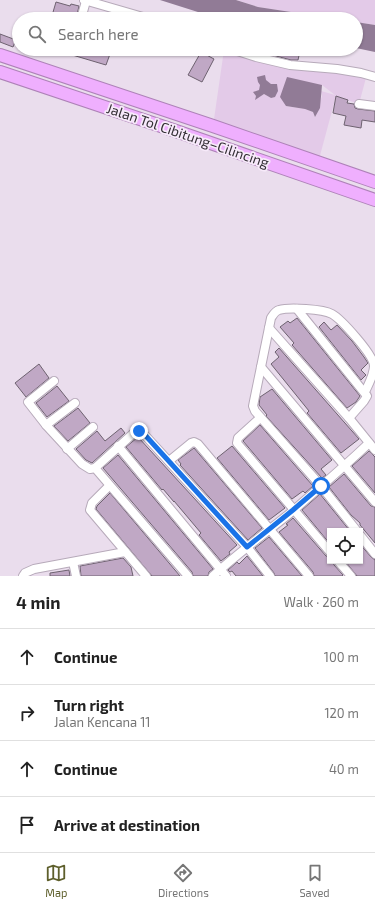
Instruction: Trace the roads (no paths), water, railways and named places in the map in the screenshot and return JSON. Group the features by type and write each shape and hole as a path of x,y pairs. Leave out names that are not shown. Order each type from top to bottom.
{"highway":[{"name":"Jalan Tol Cibitung–Cilincing","path":"4,56 375,182"},
{"name":"Jalan Tol Cibitung–Cilincing","path":"2,72 166,127 375,200"}],"street":[{"path":"82,12 85,0 126,12"},
{"path":"253,56 290,64 337,69 375,77"},
{"path":"359,104 375,106"},
{"path":"297,309 367,396 367,398 349,418"},
{"path":"355,528 321,486 255,412 253,406 271,318 276,312 280,310 312,309 331,313 343,324 371,357 374,371 365,392"},
{"path":"270,328 375,450"},
{"path":"261,367 375,502"},
{"path":"54,381 28,402 46,425 84,466 90,469 95,468 118,446 136,431 139,431 145,435 247,547 270,576"},
{"path":"46,425 75,403"},
{"path":"260,418 238,438 237,442 327,549"},
{"path":"67,448 93,426"},
{"path":"169,461 191,443 194,442 198,444 309,576"},
{"path":"213,576 345,467 369,443"},
{"path":"118,446 226,576"},
{"path":"95,468 188,576"},
{"path":"109,486 92,504 90,510 146,576"},
{"path":"363,539 375,554"},
{"path":"23,576 34,570 125,552"},
{"path":"73,562 76,576"},
{"path":"341,564 351,576"}]}
